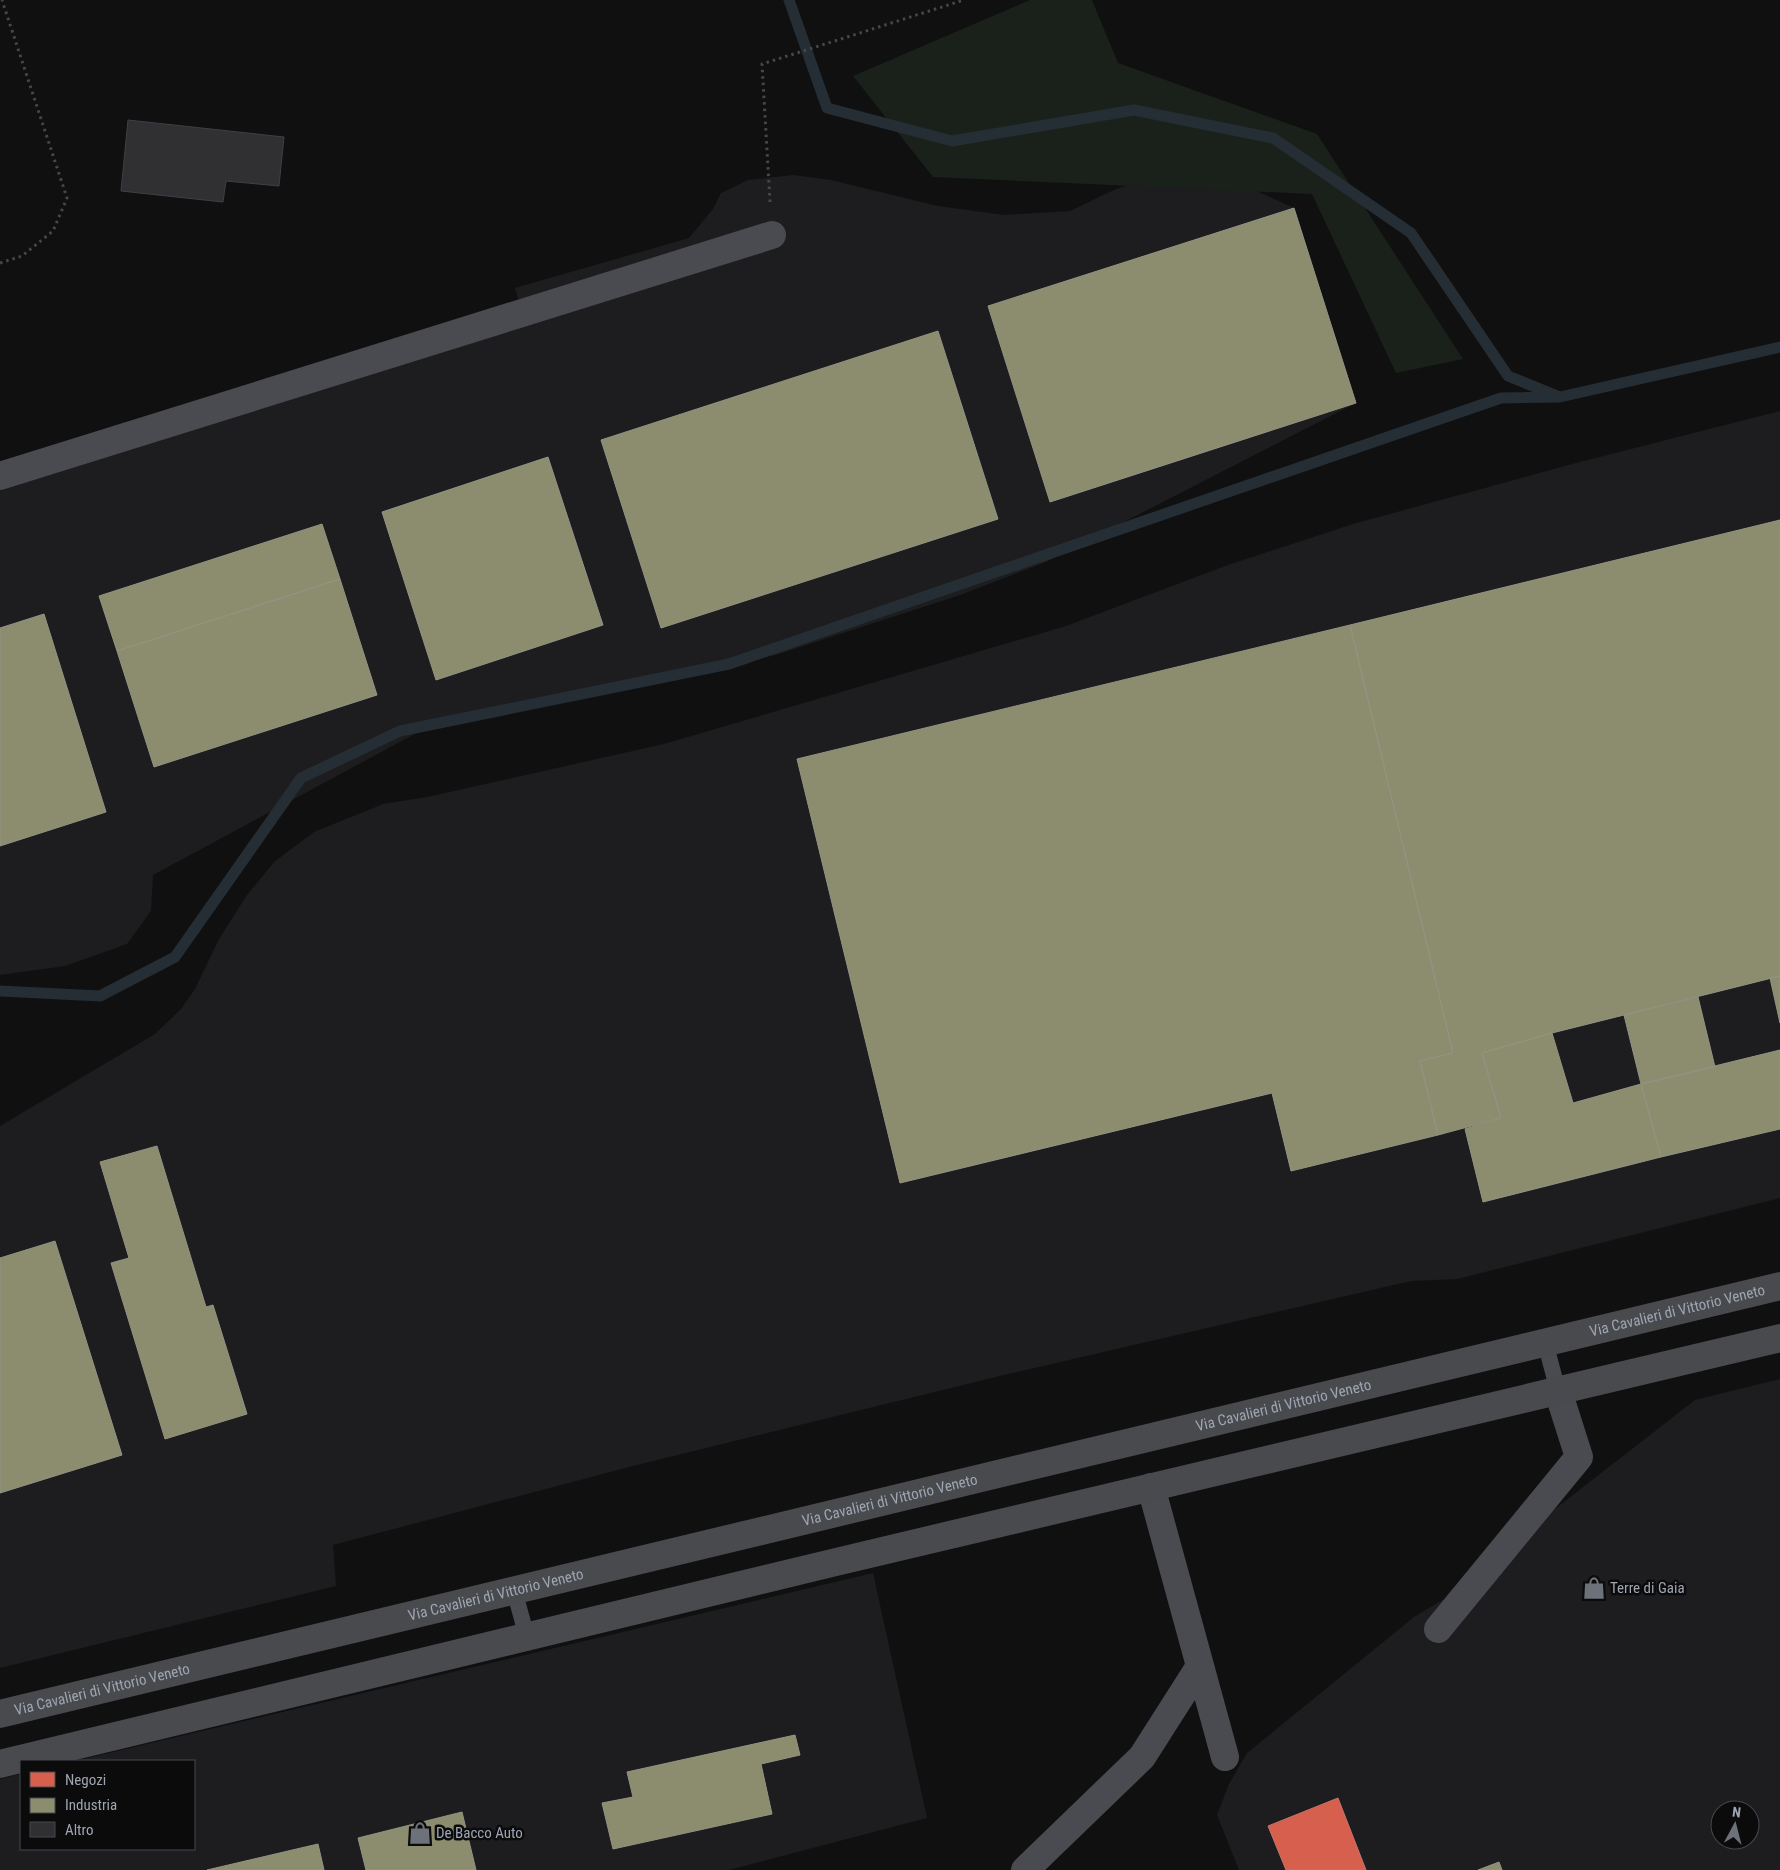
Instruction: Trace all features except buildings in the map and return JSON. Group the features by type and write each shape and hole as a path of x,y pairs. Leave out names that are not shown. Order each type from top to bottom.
{"street":[{"path":"0,476 772,235"},
{"name":"Via Cavalieri di Vittorio Veneto","path":"0,1714 1780,1286"},
{"path":"0,1764 1780,1338"},
{"path":"1438,1629 1579,1457 1558,1391"},
{"path":"1151,1487 1225,1757"},
{"path":"1025,1870 1142,1757 1200,1666"}],"lane":[{"path":"1545,1342 1558,1391"},
{"path":"514,1590 526,1637"}],"path":[{"path":"0,263 22,256 53,231 67,198 2,0"},
{"path":"772,235 762,64 813,50 964,0"}],"shaded area":[{"path":"1030,0 1092,0 1118,63 1317,134 1463,359 1396,373 1312,194 933,177 853,76"},
{"path":"1166,174 1237,182 1294,208 1356,403 1046,562 960,595 779,654 651,685 424,729 153,875 151,911 127,944 65,966 0,975 0,481 524,317 515,288 689,238 713,209 721,193 748,180 793,175 831,180 938,206 1004,215 1070,211 1116,189"},
{"path":"1780,411 1780,1198 1457,1279 1411,1281 1008,1374 629,1467 333,1545 336,1586 0,1668 0,1126 155,1034 181,1009 195,989 219,939 247,895 274,862 314,832 383,804 427,797 664,744 1066,626 1228,565 1353,524 1576,463"},
{"path":"1780,1379 1780,1870 1239,1870 1217,1815 1229,1784 1247,1753 1414,1617 1444,1599 1452,1589 1695,1400"},
{"path":"873,1573 927,1818 729,1870 0,1870 0,1779 20,1774 20,1850 195,1850 195,1760 79,1760"}],"waterway":[{"path":"789,0 827,108 952,141 1134,110 1273,138 1411,233 1508,376 1560,397 1780,347"},
{"path":"0,991 100,996 175,957 301,778 400,731 729,664 1501,398 1560,397"}],"place":[{"name":"Terre di Gaia","path":"1594,1588"},
{"name":"De Bacco Auto","path":"420,1833"}]}
